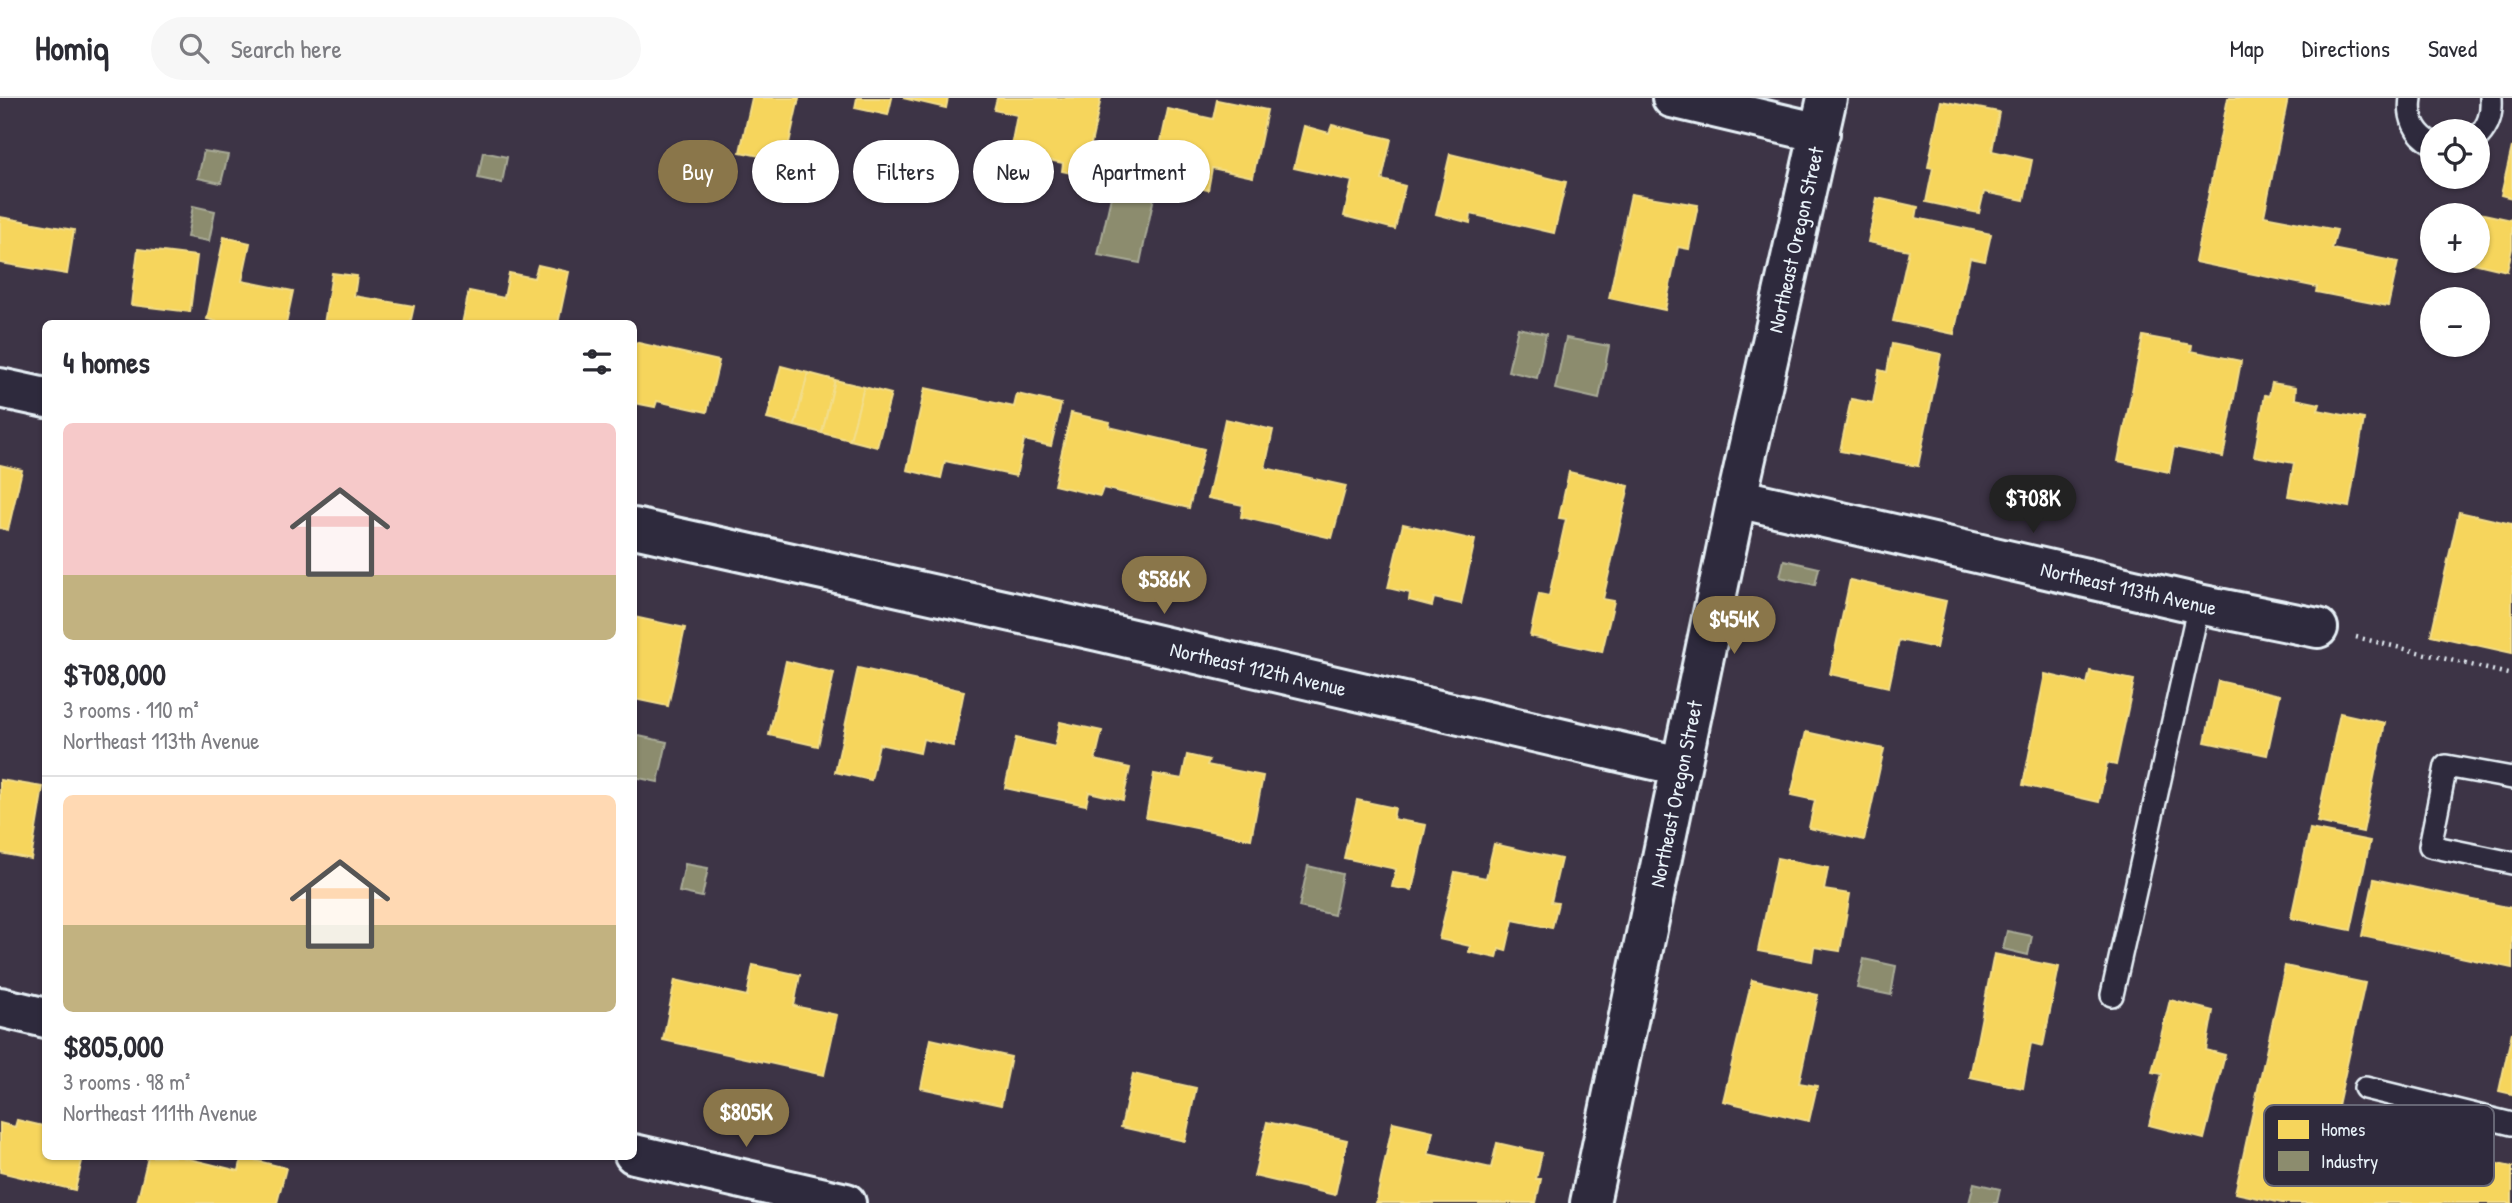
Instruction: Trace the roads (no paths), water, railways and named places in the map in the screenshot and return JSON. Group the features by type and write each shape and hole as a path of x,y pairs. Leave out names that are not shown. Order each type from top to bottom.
{"street":[{"path":"1672,98 1823,115"},
{"name":"Northeast Oregon Street","path":"1590,1203 1737,498 1823,115"},
{"path":"0,388 42,397"},
{"name":"Northeast 113th Avenue","path":"1737,498 2199,604 2318,628"},
{"name":"Northeast 112th Avenue","path":"637,529 1680,765"},
{"path":"0,1007 42,1017"},
{"path":"637,1155 846,1203"}],"lane":[{"path":"2411,98 2410,116 2420,133"},
{"path":"2489,119 2491,98"},
{"path":"2112,995 2199,604"},
{"path":"2512,778 2446,766 2430,846 2512,863"},
{"path":"2365,1088 2434,1105"},
{"path":"2494,1120 2512,1124"}]}
